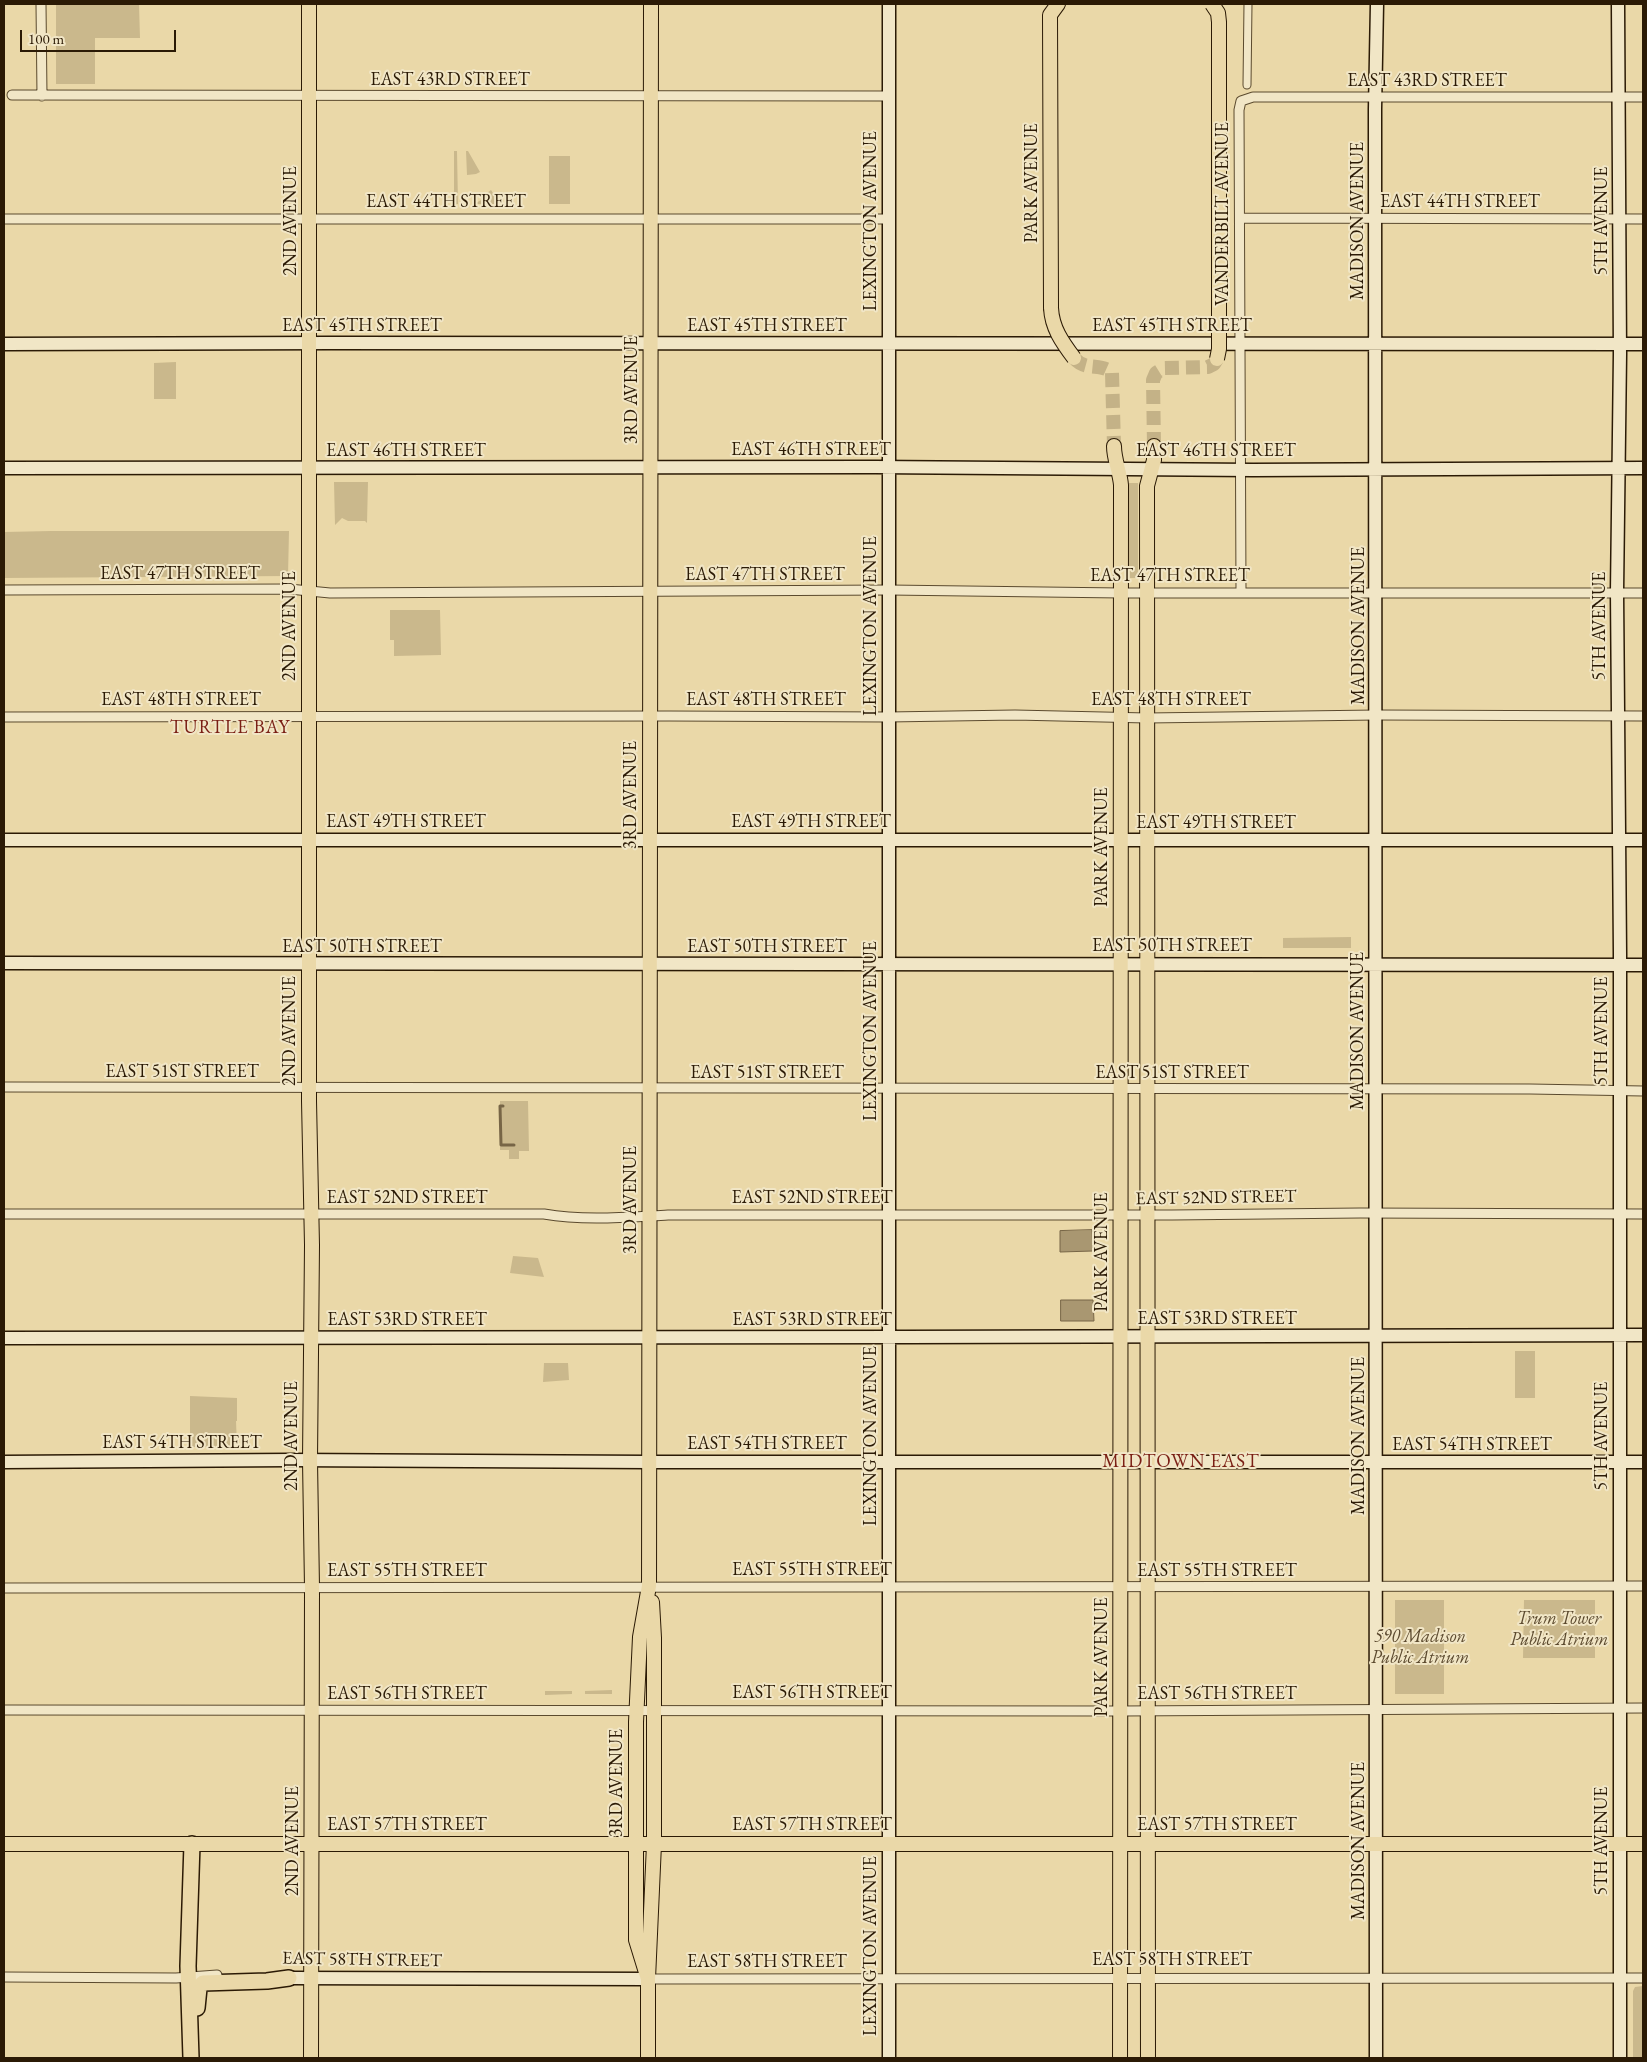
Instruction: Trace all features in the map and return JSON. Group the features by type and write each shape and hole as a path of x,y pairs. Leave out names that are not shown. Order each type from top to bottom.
{"highway":[{"path":"191,2053 188,1976 192,1844"},
{"path":"191,2053 198,2007 198,1991 201,1984 208,1982 267,1981 289,1978"}],"main road":[{"name":"2ND AVENUE","path":"309,4 309,1088 312,1214 310,1460 312,1588 311,2058"},
{"name":"3RD AVENUE","path":"648,2058 648,1979 654,1875 654,1638 649,1586 651,4"},
{"name":"LEXINGTON AVENUE","path":"889,4 889,2058"},
{"name":"PARK AVENUE","path":"1058,4 1050,15 1052,316 1058,334 1074,358"},
{"path":"1212,4 1218,13 1219,22 1219,349 1217,359"},
{"name":"MADISON AVENUE","path":"1376,2058 1377,4"},
{"name":"5TH AVENUE","path":"1618,4 1620,344 1617,592 1620,965 1620,2058"},
{"name":"EAST 45TH STREET","path":"4,344 1643,344"},
{"name":"PARK AVENUE","path":"1114,446 1121,485 1120,2058"},
{"path":"1148,2058 1147,592 1148,486 1154,446"},
{"name":"EAST 46TH STREET","path":"4,468 889,467 1241,470 1643,468"},
{"name":"EAST 49TH STREET","path":"4,840 1643,840"},
{"name":"EAST 50TH STREET","path":"4,963 650,965 1376,964 1643,966"},
{"name":"EAST 53RD STREET","path":"4,1338 1147,1337 1643,1334"},
{"name":"EAST 54TH STREET","path":"4,1462 310,1460 1643,1462"},
{"name":"3RD AVENUE","path":"648,1979 636,1940 636,1844 637,1710 640,1637 649,1586"},
{"name":"EAST 57TH STREET","path":"4,1844 1643,1844"},
{"path":"636,1907 654,1875"},
{"name":"EAST 58TH STREET","path":"289,1978 648,1979"}],"street":[{"path":"41,4 42,96"},
{"path":"1248,4 1248,85"},
{"name":"EAST 43RD STREET","path":"12,95 889,96"},
{"name":"EAST 43RD STREET","path":"1239,106 1241,101 1250,98 1643,97"},
{"name":"VANDERBILT AVENUE","path":"1239,106 1241,591"},
{"name":"EAST 44TH STREET","path":"1240,218 1643,219"},
{"name":"EAST 44TH STREET","path":"4,219 889,219"},
{"name":"EAST 47TH STREET","path":"4,590 289,589 330,593 888,590 1121,593 1241,591 1643,593"},
{"name":"EAST 48TH STREET","path":"4,717 1015,716 1148,718 1377,715 1643,716"},
{"name":"EAST 51ST STREET","path":"4,1087 1643,1091"},
{"name":"EAST 52ND STREET","path":"4,1214 650,1216 1376,1213 1643,1214"},
{"name":"EAST 55TH STREET","path":"4,1588 1643,1586"},
{"name":"EAST 56TH STREET","path":"4,1710 889,1709 1147,1711 1643,1708"},
{"name":"EAST 58TH STREET","path":"4,1978 188,1976 266,1976 289,1978"},
{"name":"EAST 58TH STREET","path":"648,1979 1643,1978"}],"green space":[{"path":"56,4 139,4 140,38 95,38 95,84 56,84"},
{"path":"454,151 457,151 458,204 454,204"},
{"path":"466,151 468,151 480,172 467,175"},
{"path":"549,156 570,156 570,204 549,204"},
{"path":"491,190 500,204 474,204 483,199"},
{"path":"176,362 176,399 154,399 154,363"},
{"path":"334,482 368,482 367,523 365,521 348,521 342,518 335,525"},
{"path":"1129,483 1138,483 1138,578 1129,578"},
{"path":"289,531 288,576 4,578 4,532"},
{"path":"390,610 440,610 441,655 394,656 394,640 390,640"},
{"path":"1351,937 1351,948 1283,948 1283,938"},
{"path":"500,1101 528,1101 529,1151 519,1151 519,1159 509,1159 509,1150 500,1150"},
{"path":"513,1256 538,1258 544,1277 510,1273"},
{"path":"1515,1351 1535,1351 1535,1398 1515,1398"},
{"path":"544,1363 568,1363 569,1380 543,1382"},
{"path":"190,1396 237,1398 237,1447 190,1447"},
{"name":"590 Madison Public Atrium","path":"1395,1600 1444,1600 1444,1694 1395,1694"},
{"name":"Trum Tower Public Atrium","path":"1524,1600 1595,1600 1595,1658 1523,1658"},
{"path":"612,1690 612,1694 585,1694 585,1691"},
{"path":"545,1691 572,1691 572,1694 545,1695"},
{"path":"1643,1986 1643,2058 1633,2058 1633,1991 1635,1987"}],"shaded area":[{"path":"1092,1230 1093,1251 1060,1252 1060,1231"},
{"path":"1061,1300 1093,1300 1094,1321 1061,1321"}],"waterway":[{"path":"503,1106 500,1106 501,1145 514,1145"}],"tunnel":[{"path":"1074,358 1083,365 1103,368 1112,373 1114,446"},
{"path":"1154,446 1153,380 1156,373 1164,368 1208,367 1214,364 1217,359"}],"district":[{"name":"TURTLE BAY","path":"230,728"},
{"name":"MIDTOWN EAST","path":"1181,1462"}]}
